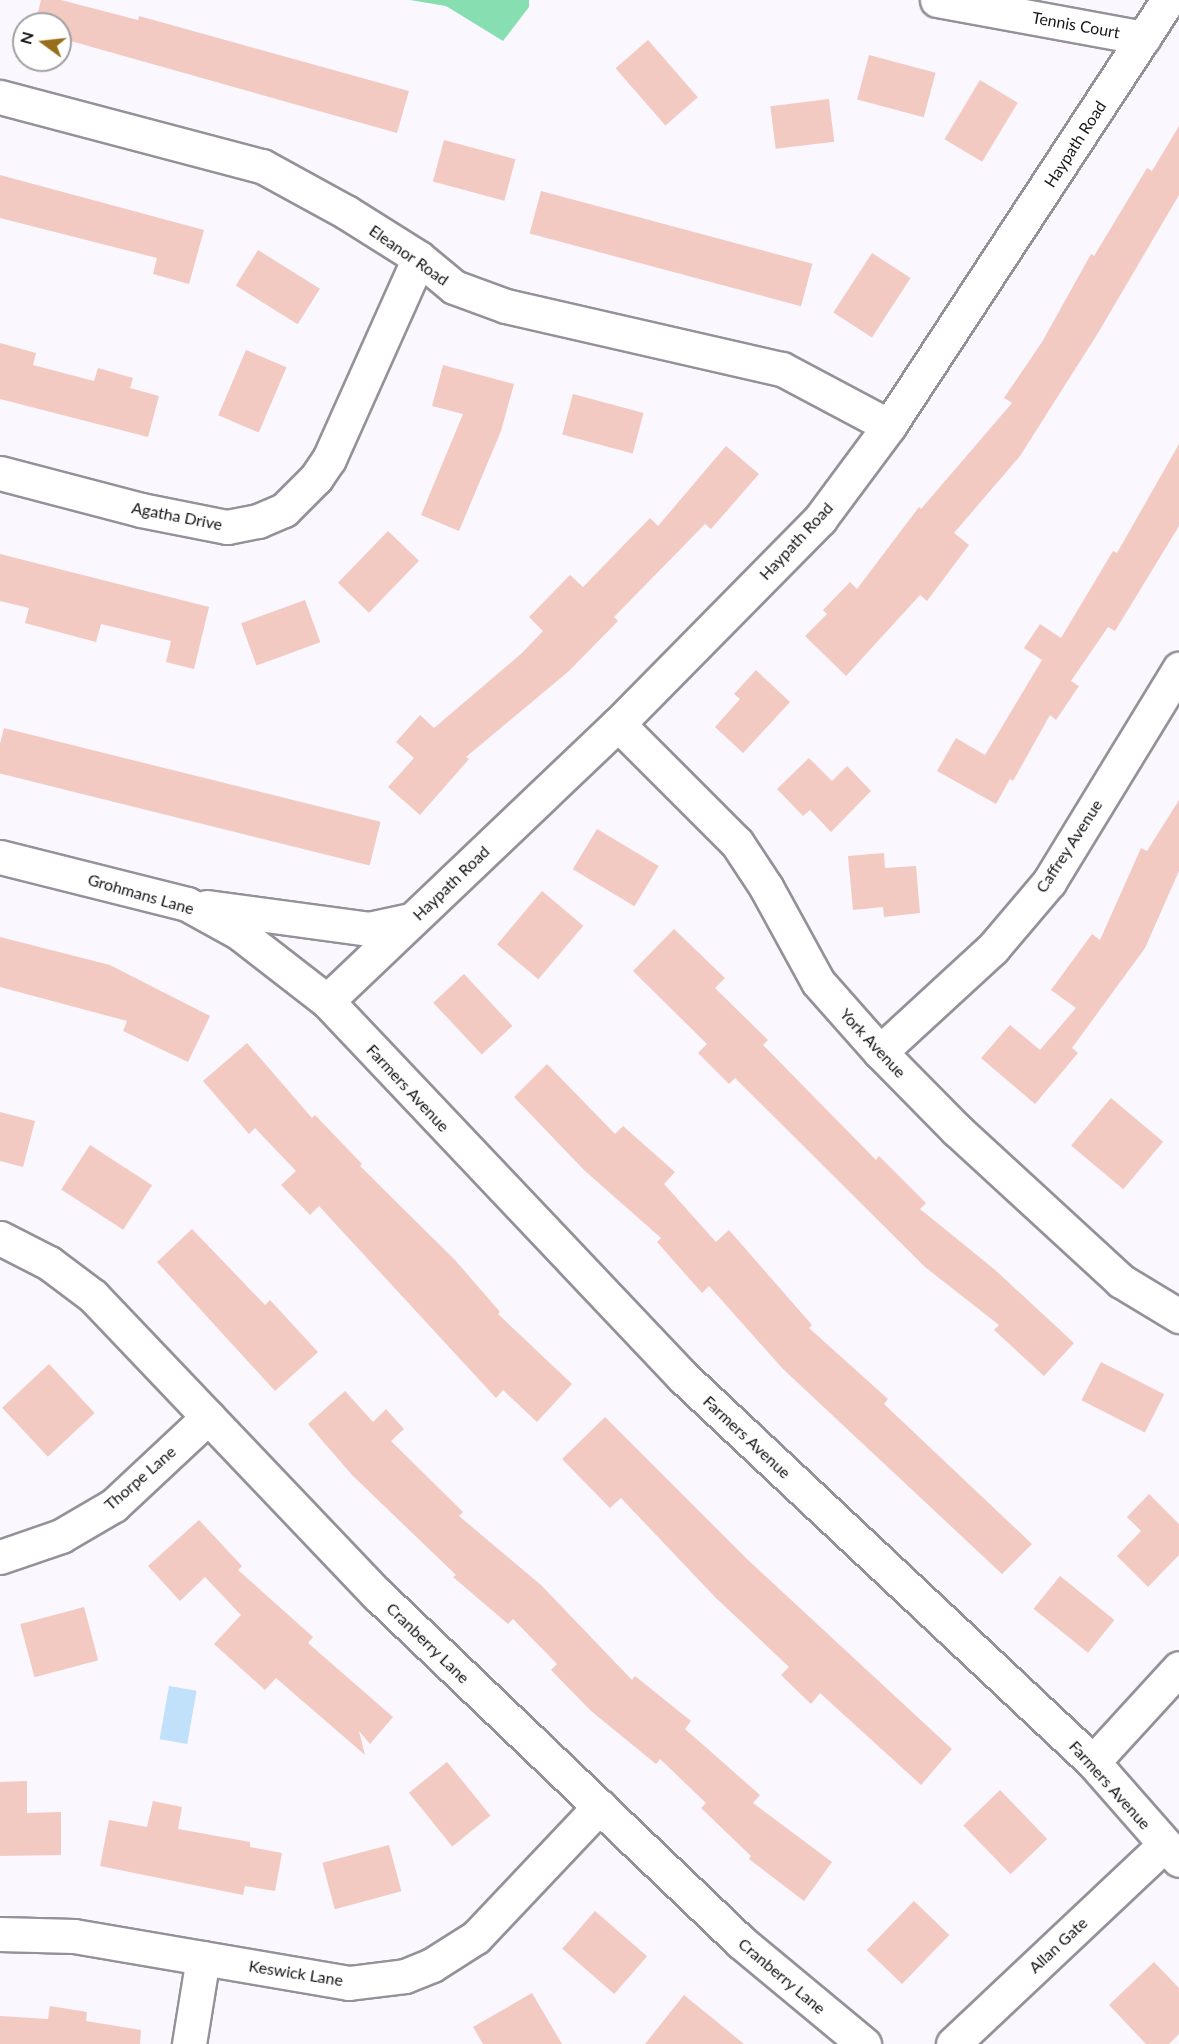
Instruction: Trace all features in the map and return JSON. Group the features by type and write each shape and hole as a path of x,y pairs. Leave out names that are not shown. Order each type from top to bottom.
{"street":[{"name":"Tennis Court","path":"937,0 1144,38"},
{"name":"Haypath Road","path":"327,1001 618,723 820,519 889,426 1168,0"},
{"name":"Eleanor Road","path":"0,98 262,166 419,258 454,287 506,306 782,369 889,426"},
{"name":"Agatha Drive","path":"0,473 141,510 227,527 258,521 284,510 316,478 329,459 419,258"},
{"name":"Caffrey Avenue","path":"880,1052 993,948 1049,882 1179,669"},
{"name":"York Avenue","path":"618,723 737,843 766,887 818,982 880,1052 957,1130 1121,1281 1179,1316"},
{"name":"Grohmans Lane","path":"0,857 187,904 238,932 327,1001"},
{"path":"187,904 369,929 413,920"},
{"name":"Farmers Avenue","path":"327,1001 683,1377 1093,1762 1171,1852"},
{"name":"Cranberry Lane","path":"0,1238 49,1263 93,1296 378,1595 741,1942 864,2044"},
{"name":"Thorpe Lane","path":"0,1557 27,1551 60,1536 114,1504 208,1417"},
{"path":"1093,1762 1179,1668"},
{"name":"Keswick Lane","path":"0,1934 74,1936 349,1983 405,1976 432,1965 476,1937 600,1806"},
{"name":"Allan Gate","path":"953,2044 1171,1852"},
{"path":"189,2044 203,1958"}],"green space":[{"path":"410,0 529,0 529,7 503,41 446,6"}],"water":[{"path":"169,1686 197,1691 187,1744 160,1739"}],"building":[{"path":"41,0 61,0 138,20 139,16 409,91 397,133 72,41 72,12 38,12"},
{"path":"648,40 698,97 665,126 616,68"},
{"path":"869,55 936,73 924,117 857,99"},
{"path":"980,80 1018,103 982,162 944,139"},
{"path":"829,99 834,142 776,149 770,106"},
{"path":"1179,126 1179,195 1098,333 1020,456 954,533 969,545 927,601 920,595 846,676 805,636 827,614 823,610 850,582 857,589 919,507 921,509 1012,403 1004,398 1042,342 1091,254 1094,256 1147,168 1152,171"},
{"path":"444,140 515,159 504,201 433,182"},
{"path":"0,175 204,230 189,284 153,274 157,258 0,218"},
{"path":"541,191 812,264 801,306 530,234"},
{"path":"258,250 320,289 298,324 236,286"},
{"path":"872,253 911,278 872,338 833,313"},
{"path":"0,343 36,353 33,365 94,381 98,368 133,378 130,388 159,396 148,437 0,399"},
{"path":"246,350 287,367 259,433 218,415"},
{"path":"443,365 514,384 501,431 459,531 421,515 463,414 432,406"},
{"path":"573,394 644,413 633,453 562,435"},
{"path":"1179,444 1179,526 1115,631 1108,627 1071,681 1079,686 1056,720 1050,715 1013,781 1010,779 996,804 937,771 956,738 985,755 1042,660 1024,648 1040,624 1061,638 1113,551 1117,553"},
{"path":"726,446 759,474 711,529 705,524 614,617 618,621 569,671 466,757 469,759 420,815 388,787 414,758 396,742 420,715 434,728 522,653 543,631 529,617 570,575 583,587 650,518 658,526"},
{"path":"388,531 419,561 369,613 338,583"},
{"path":"0,554 209,607 194,669 166,662 171,641 101,624 96,642 25,623 29,608 0,601"},
{"path":"305,600 320,642 256,666 241,623"},
{"path":"756,670 790,702 743,753 715,727 740,699 734,694"},
{"path":"4,728 380,822 370,866 0,773 0,744"},
{"path":"809,758 832,781 847,766 871,791 831,832 810,810 803,816 777,789"},
{"path":"1179,800 1179,871 1145,948 1072,1048 1078,1053 1035,1104 981,1058 1010,1025 1040,1050 1076,1008 1051,990 1092,934 1100,940 1141,848 1147,851"},
{"path":"597,829 659,866 635,906 573,869"},
{"path":"884,853 885,868 916,866 920,913 884,917 883,907 853,910 848,856"},
{"path":"542,891 583,926 538,979 497,945"},
{"path":"674,929 725,978 715,988 768,1040 763,1045 876,1160 879,1156 926,1203 920,1209 994,1269 1074,1343 1044,1376 994,1330 999,1325 925,1267 735,1078 729,1084 698,1053 707,1044 633,971"},
{"path":"0,937 110,965 210,1016 188,1062 123,1031 127,1021 0,987"},
{"path":"464,974 512,1026 482,1055 433,1003"},
{"path":"247,1043 312,1118 315,1115 362,1164 360,1166 455,1260 500,1312 498,1314 572,1384 537,1422 503,1390 496,1398 319,1206 310,1215 281,1185 296,1171 255,1128 249,1134 203,1081"},
{"path":"547,1064 615,1134 623,1126 675,1172 664,1184 716,1242 729,1230 812,1325 809,1328 888,1399 884,1404 1032,1544 1002,1574 783,1369 709,1286 702,1293 657,1242 661,1238 584,1170 514,1097"},
{"path":"1111,1098 1163,1142 1123,1189 1071,1145"},
{"path":"0,1112 35,1121 23,1167 0,1161"},
{"path":"90,1145 152,1185 123,1230 61,1189"},
{"path":"192,1229 265,1305 270,1300 318,1352 275,1391 157,1262"},
{"path":"1101,1362 1164,1394 1145,1433 1081,1400"},
{"path":"49,1364 95,1413 48,1457 2,1408"},
{"path":"345,1391 373,1422 386,1409 404,1429 391,1441 463,1512 459,1516 541,1585 632,1680 635,1676 691,1721 685,1729 760,1795 753,1803 832,1862 804,1901 749,1859 751,1856 701,1808 706,1803 660,1759 656,1764 591,1711 551,1670 557,1664 513,1619 508,1624 453,1577 456,1575 352,1475 308,1424"},
{"path":"605,1417 748,1560 952,1749 921,1785 820,1693 811,1704 781,1675 789,1667 715,1597 621,1498 610,1508 562,1459"},
{"path":"1149,1494 1179,1524 1179,1555 1148,1587 1117,1556 1141,1531 1127,1517"},
{"path":"199,1520 242,1566 238,1570 313,1637 308,1643 393,1717 370,1744 359,1731 365,1755 276,1678 265,1690 214,1644 241,1615 205,1577 180,1601 148,1566"},
{"path":"1060,1576 1114,1620 1088,1653 1034,1609"},
{"path":"84,1607 98,1660 34,1677 20,1624"},
{"path":"447,1762 490,1816 452,1846 409,1793"},
{"path":"27,1781 27,1813 61,1812 61,1855 0,1856 0,1782"},
{"path":"1000,1790 1047,1839 1011,1874 963,1825"},
{"path":"153,1801 182,1807 178,1829 250,1842 250,1847 282,1853 275,1891 245,1886 243,1895 100,1866 109,1820 147,1827"},
{"path":"389,1845 401,1891 335,1909 322,1863"},
{"path":"914,1901 949,1935 902,1984 867,1950"},
{"path":"595,1911 647,1956 614,1994 562,1949"},
{"path":"1154,1962 1179,1988 1179,2034 1169,2044 1146,2044 1109,2005"},
{"path":"532,1993 562,2044 483,2044 473,2027"},
{"path":"684,1995 744,2044 645,2044"},
{"path":"50,2006 87,2012 86,2021 141,2030 140,2044 0,2044 0,2016 48,2019"}]}
